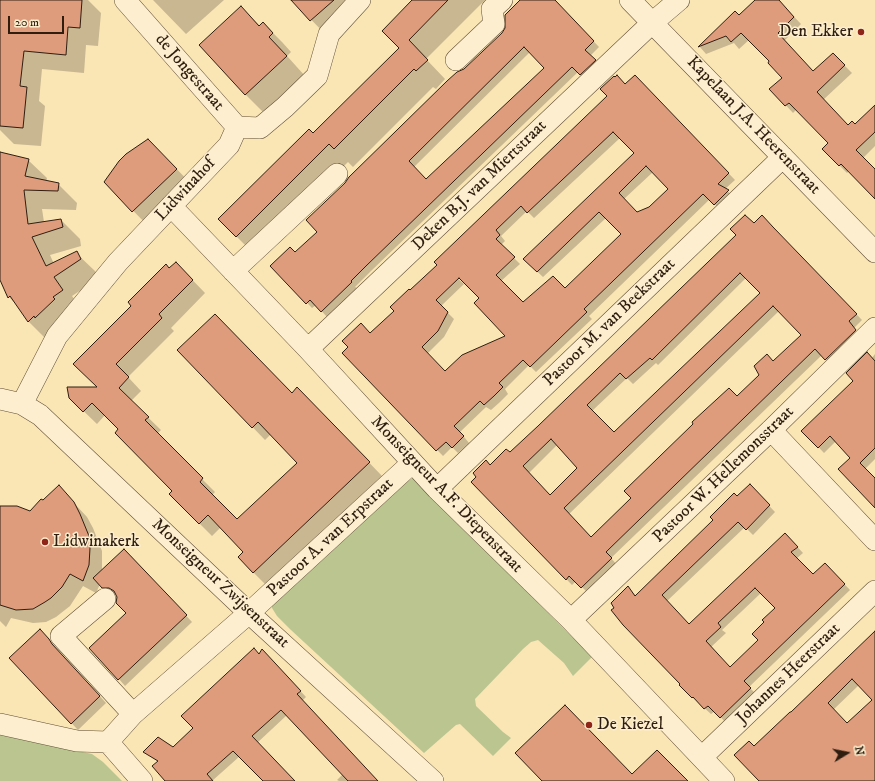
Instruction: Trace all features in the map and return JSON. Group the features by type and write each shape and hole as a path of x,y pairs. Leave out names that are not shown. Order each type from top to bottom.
{"street":[{"name":"de Jongestraat","path":"125,0 237,127"},
{"path":"237,127 260,128 285,107 317,76 329,34 360,0"},
{"path":"456,60 494,24 492,9 502,0"},
{"name":"Kapelaan J.A. Heerenstraat","path":"630,0 875,252"},
{"path":"652,23 679,0"},
{"name":"Deken B.J. van Miertstraat","path":"308,349 652,23"},
{"name":"Lidwinahof","path":"22,404 57,336 118,262 229,144 237,127"},
{"name":"Pastoor M. van Beekstraat","path":"437,489 783,157"},
{"path":"233,271 337,174"},
{"name":"Monseigneur A.F. Diepenstraat","path":"171,206 308,349 437,489 571,620 724,781"},
{"name":"Pastoor W. Hellemonsstraat","path":"571,620 772,430 875,328"},
{"name":"Monseigneur Zwijsenstraat","path":"0,399 22,404 40,415 249,612 433,781"},
{"path":"772,430 875,540"},
{"name":"Pastoor A. van Erpstraat","path":"108,742 133,714 249,612 412,462"},
{"name":"Johannes Heerstraat","path":"702,758 875,591"},
{"path":"105,599 62,636 133,714"},
{"path":"0,724 77,741 108,742 142,781"}],"green space":[{"path":"413,478 592,657 573,676 564,663 538,640 531,642 523,649 475,699 476,706 511,738 493,756 460,724 456,725 424,753 291,630 277,616 272,608 272,605 399,487"},
{"path":"0,734 92,754 103,762 122,781 0,781"}],"building":[{"path":"0,0 82,0 80,28 68,27 66,55 24,51 20,86 27,87 23,128 0,126"},
{"path":"291,0 334,0 310,21"},
{"path":"412,0 448,0 409,40 428,60 416,71 414,69 334,149 329,144 236,237 218,219 309,129 313,133 399,48 382,31"},
{"path":"520,0 555,0 594,41 585,50 596,60 580,75 572,67 366,266 321,312 310,300 306,304 270,266 290,247 295,252 317,232 306,220 447,81 457,72 464,69 502,33 505,28 505,15","holes":["524,47 544,68 426,179 409,161"]},
{"path":"755,0 779,0 794,17 778,33 813,71 833,53 845,65 817,92 848,125 852,121 855,124 875,105 875,132 856,150 875,169 875,199 841,164 839,166 822,149 828,143 789,103 785,106 769,89 782,78 768,63 769,61 741,33 731,42 726,36 698,47 735,11 739,15"},
{"path":"241,6 259,26 263,22 273,33 269,37 287,56 245,95 199,45"},
{"path":"617,75 625,84 635,75 729,173 718,184 729,190 714,205 703,194 584,309 587,312 530,367 523,360 499,383 503,387 494,396 484,405 480,401 454,426 464,436 452,448 446,442 436,451 342,353 348,347 342,341 361,323 370,333 394,311 390,307 437,265 434,262 607,96 600,89 614,76 615,77","holes":["613,132 634,153 523,259 537,272 599,212 621,234 565,288 553,276 523,302 496,275 515,257 496,239 500,235 496,230 521,206 527,213","646,166 668,189 649,207 637,212 619,193","459,278 479,298 474,303 505,336 462,355 445,371 422,347 438,331 448,312 436,300"]},
{"path":"148,139 177,169 132,212 104,182 126,154"},
{"path":"0,152 29,159 25,176 59,183 58,191 24,190 28,224 61,219 63,227 32,237 46,266 77,251 81,259 54,277 63,290 53,297 55,299 35,318 34,316 28,322 10,296 8,298 0,280"},
{"path":"745,215 754,223 762,215 857,314 849,321 856,330 825,360 815,349 606,552 612,558 581,588 569,576 566,580 471,482 476,477 473,473 486,460 490,465 506,449 510,452 538,426 736,235 730,229","holes":["740,273 760,293 614,432 587,405 620,373 626,379 650,358 652,360","773,306 801,335 773,361 767,354 754,366 759,375 737,396 729,388 692,422 693,424 624,491 631,498 591,537 564,508","551,439 577,468 550,495 523,466"]},
{"path":"176,262 193,280 159,314 162,318 116,364 129,377 119,388 149,417 145,420 203,478 200,482 237,519 297,463 258,422 252,428 177,350 215,314 292,393 297,387 370,462 253,573 238,557 243,552 208,515 199,524 169,494 172,491 115,433 118,429 92,403 83,412 69,398 67,387 97,387 73,364 131,306 128,302 166,264 169,268"},
{"path":"867,352 875,361 875,448 860,463 875,478 875,508 838,469 850,458 830,436 818,448 801,431 853,381 846,373"},
{"path":"750,484 770,505 746,530 738,522 662,595 689,624 785,533 798,547 791,552 813,574 825,563 845,584 744,681 751,688 720,718 708,706 704,709 679,685 680,684 623,625 611,610 614,608 611,603 628,586 635,596 713,520 710,517 734,493 737,496","holes":["755,588 775,608 762,620 764,622 752,634 758,640 730,667 706,641 721,627 718,623"]},
{"name":"Lidwinakerk","path":"59,485 74,502 89,536 89,565 83,581 70,574 62,587 51,598 33,609 16,610 0,605 0,506 17,506 30,511 41,499 43,500"},
{"path":"124,549 187,615 118,680 89,648 126,613 116,603 117,597 114,591 109,588 102,588 93,578"},
{"path":"40,629 100,696 71,724 9,658"},
{"path":"875,631 875,781 759,781 734,755 749,741 754,746","holes":["852,679 872,700 847,723 828,703"]},
{"path":"254,648 259,654 262,649 301,691 297,694 378,781 348,781 281,710 252,736 295,781 263,781 233,751 207,774 213,781 165,781 152,766 158,761 143,752 158,737 173,747 193,728 181,716"},
{"path":"565,705 632,774 657,750 688,781 542,781 515,753"}],"place":[{"name":"Den Ekker","path":"861,32"},
{"name":"Lidwinakerk","path":"45,542"},
{"name":"De Kiezel","path":"589,725"}]}
